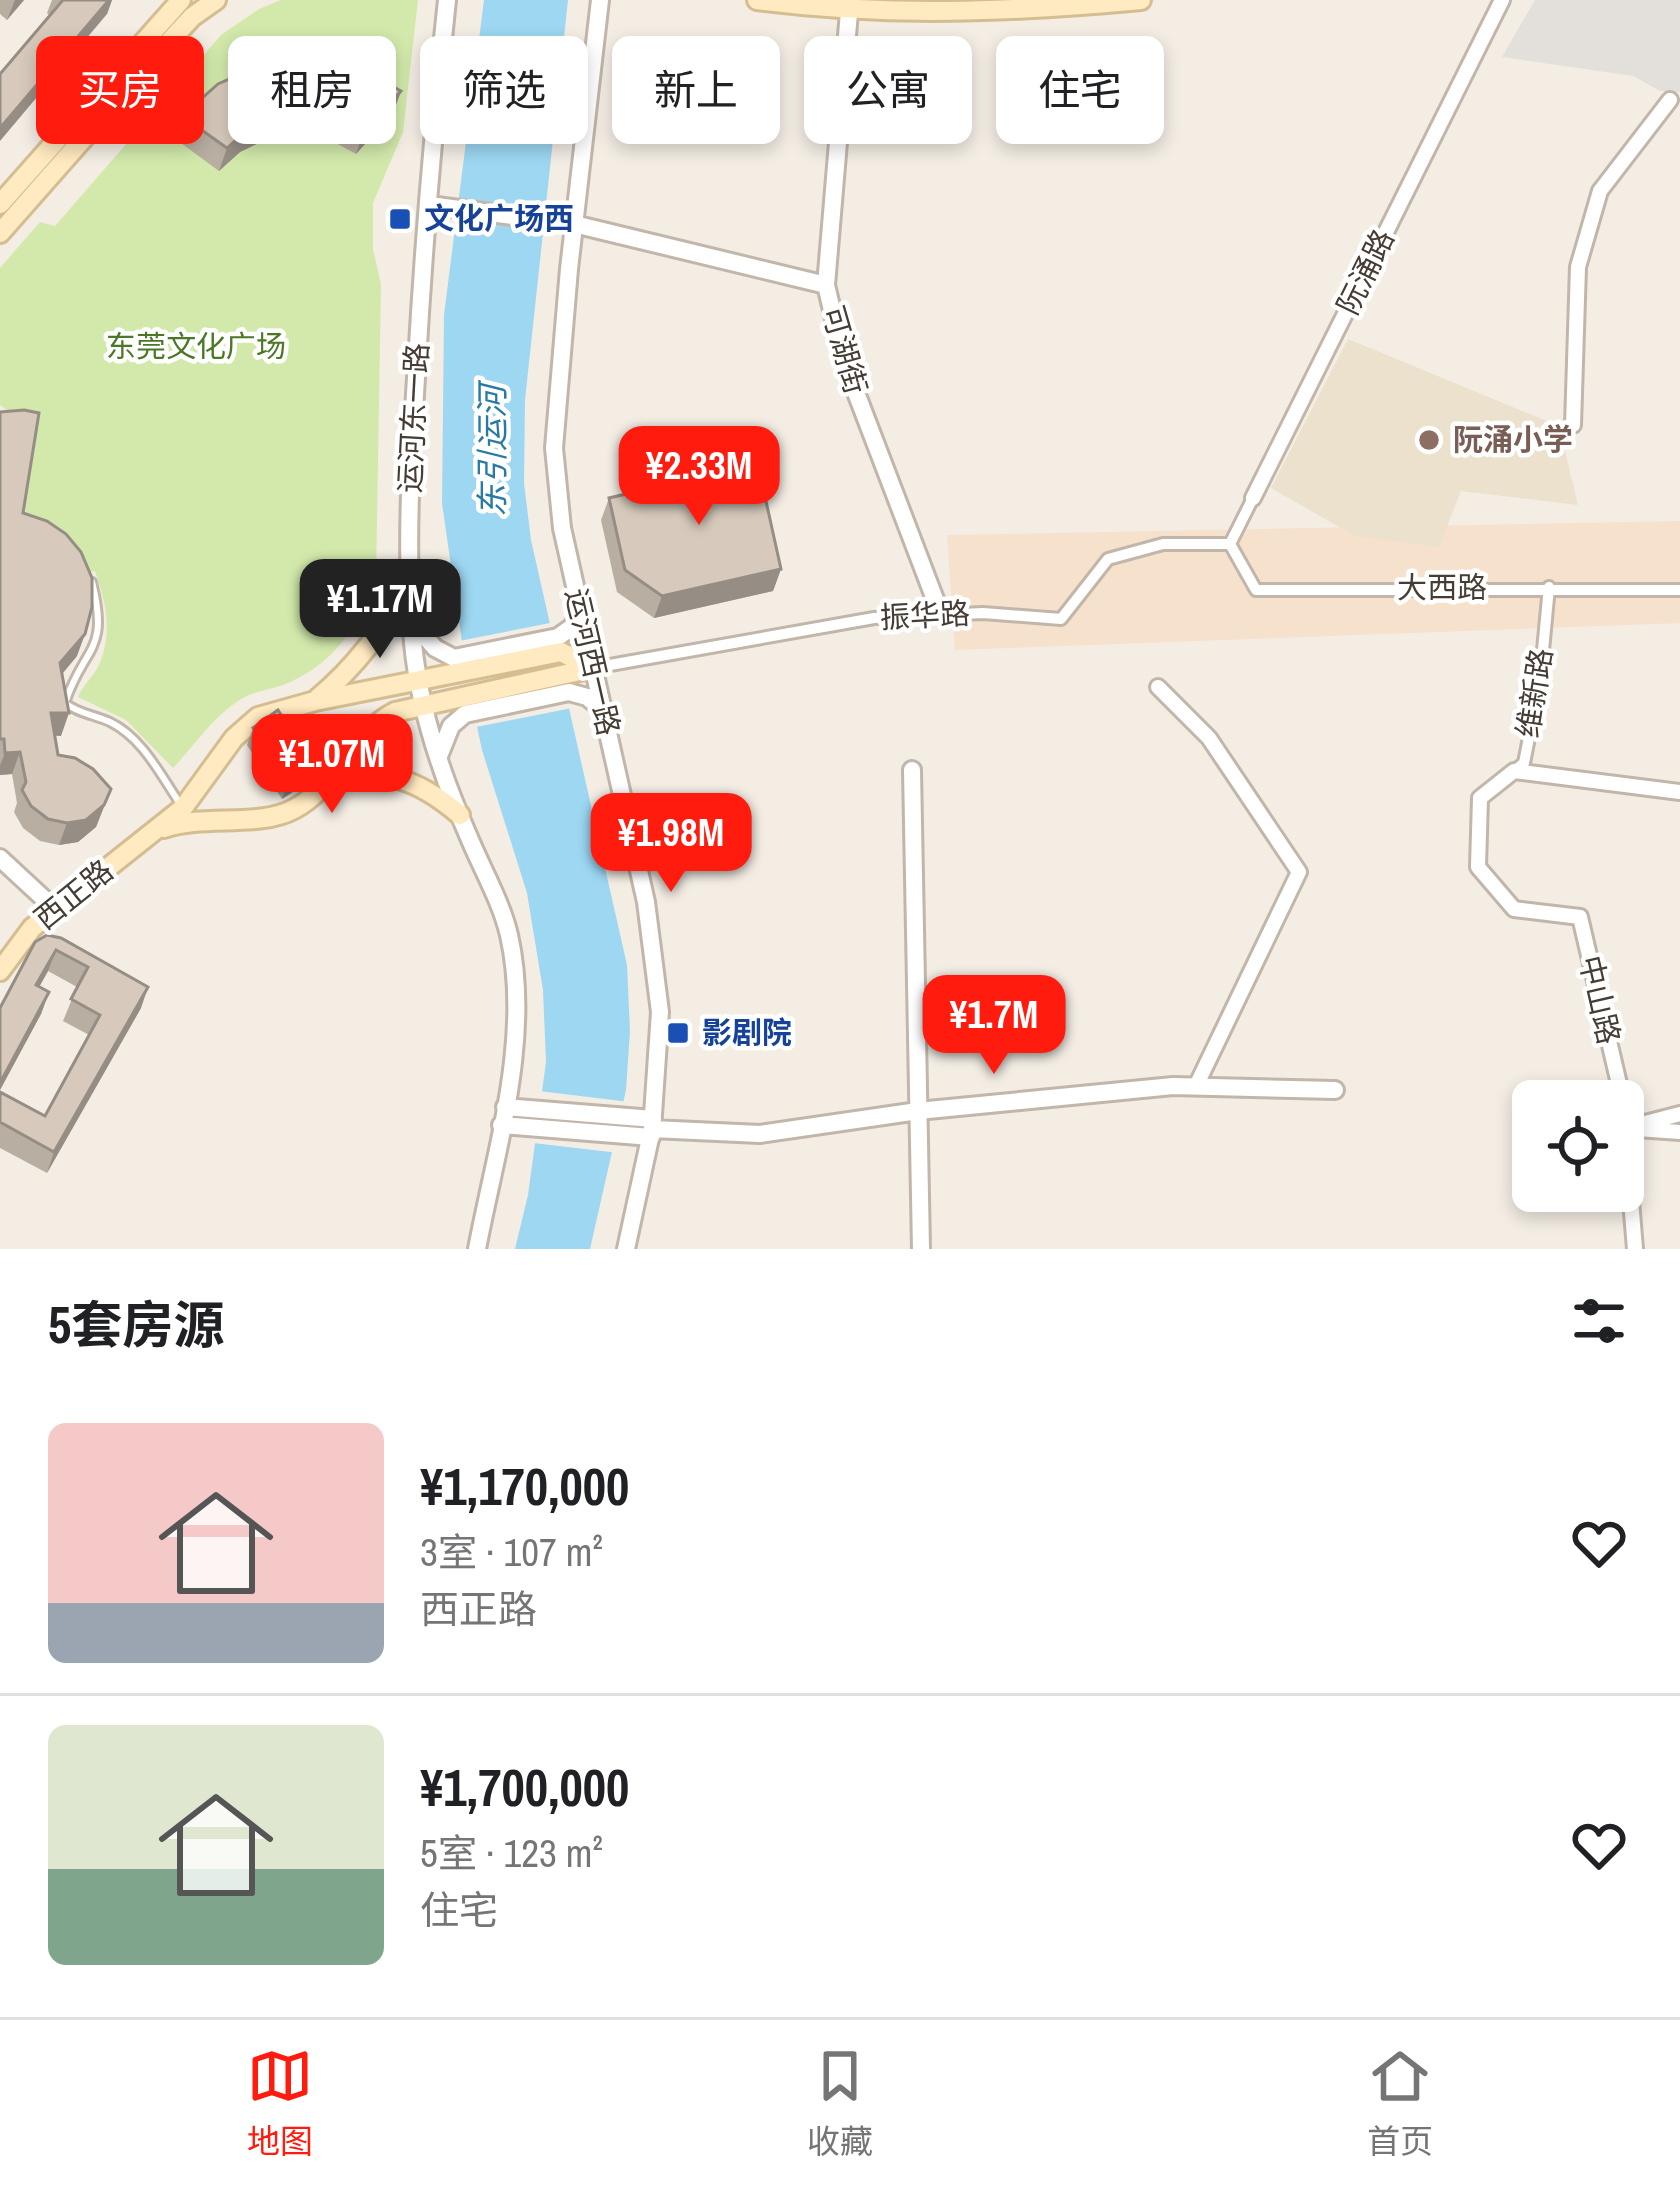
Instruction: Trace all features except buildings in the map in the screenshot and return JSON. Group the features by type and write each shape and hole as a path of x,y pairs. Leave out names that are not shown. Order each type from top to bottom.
{"main road":[{"path":"0,204 183,4 216,0"},
{"path":"757,0 954,13 1141,0"},
{"path":"0,233 183,4"},
{"path":"315,701 363,654 410,581"},
{"path":"560,645 593,668"},
{"name":"西正路","path":"0,970 32,928 183,808 246,725 258,717 315,701 420,682 455,666 560,645"},
{"name":"西正路","path":"160,830 199,819 286,813 324,785 386,717 425,705 463,705 567,684 593,668"},
{"path":"324,785 362,773 395,776 422,786 460,815"}],"street":[{"name":"运河东一路","path":"447,0 411,454 410,581 420,682 439,757 508,930 516,971 516,1020 503,1116 477,1249"},
{"name":"运河西一路","path":"600,0 554,448 562,528 655,959 660,1012 647,1128 626,1249"},
{"name":"阮涌路","path":"1230,544 1502,0"},
{"name":"可湖街","path":"850,5 826,285 844,361 940,615"},
{"path":"1574,425 1578,267 1600,190 1670,100"},
{"path":"429,205 574,224 826,285"},
{"name":"振华路","path":"593,668 874,617 983,613 1061,619 1108,559 1163,544 1230,544"},
{"name":"大西路","path":"1230,544 1256,590 1680,590"},
{"name":"维新路","path":"1514,771 1524,763 1540,682 1549,587"},
{"path":"560,645 580,612"},
{"path":"412,622 455,666"},
{"path":"567,684 603,710"},
{"path":"1157,687 1209,738 1299,872 1196,1086"},
{"path":"439,757 463,705"},
{"path":"912,770 921,1249"},
{"name":"维新路","path":"1514,771 1680,792"},
{"name":"中山路","path":"1514,771 1480,798 1478,867 1514,908 1580,916 1618,1080"},
{"path":"0,858 55,909"},
{"path":"503,1116 760,1134 918,1112 1196,1086 1335,1090"},
{"path":"1644,1123 1680,1114"},
{"path":"1644,1129 1680,1132"},
{"name":"中山路","path":"1632,1212 1635,1249"}],"lane":[{"path":"92,582 101,617 93,652 65,703 128,735 144,750 183,808"}],"shaded area":[{"path":"1535,0 1680,0 1680,92 1660,91 1633,76 1502,57"},
{"name":"阮涌小学","path":"1348,339 1559,426 1578,505 1461,491 1439,547 1355,536 1271,488"},
{"path":"1680,521 1680,623 955,650 947,535"}],"green space":[{"name":"东莞文化广场","path":"281,0 418,0 403,132 373,203 373,249 381,284 376,578 353,626 321,664 290,682 238,701 173,768 126,720 78,697 99,665 106,641 105,606 95,571 73,574 15,536 13,415 0,405 0,268 40,222 55,226 126,144 204,144 204,55 221,35"}],"water":[{"path":"484,0 568,0 564,36 479,36"},
{"name":"东引运河","path":"466,144 553,144 525,400 524,483 531,540 627,965 630,1031 626,1090 590,1249 515,1249 528,1195 546,1062 543,990 527,893 482,750 468,684 442,503 444,315"}],"pier":[{"path":"555,622 572,708 471,728 454,642"},
{"path":"539,1091 630,1102 619,1153 533,1143"}],"place":[{"name":"文化广场西","path":"400,219"},
{"name":"阮涌小学","path":"1429,440"},
{"name":"影剧院","path":"678,1033"}]}
